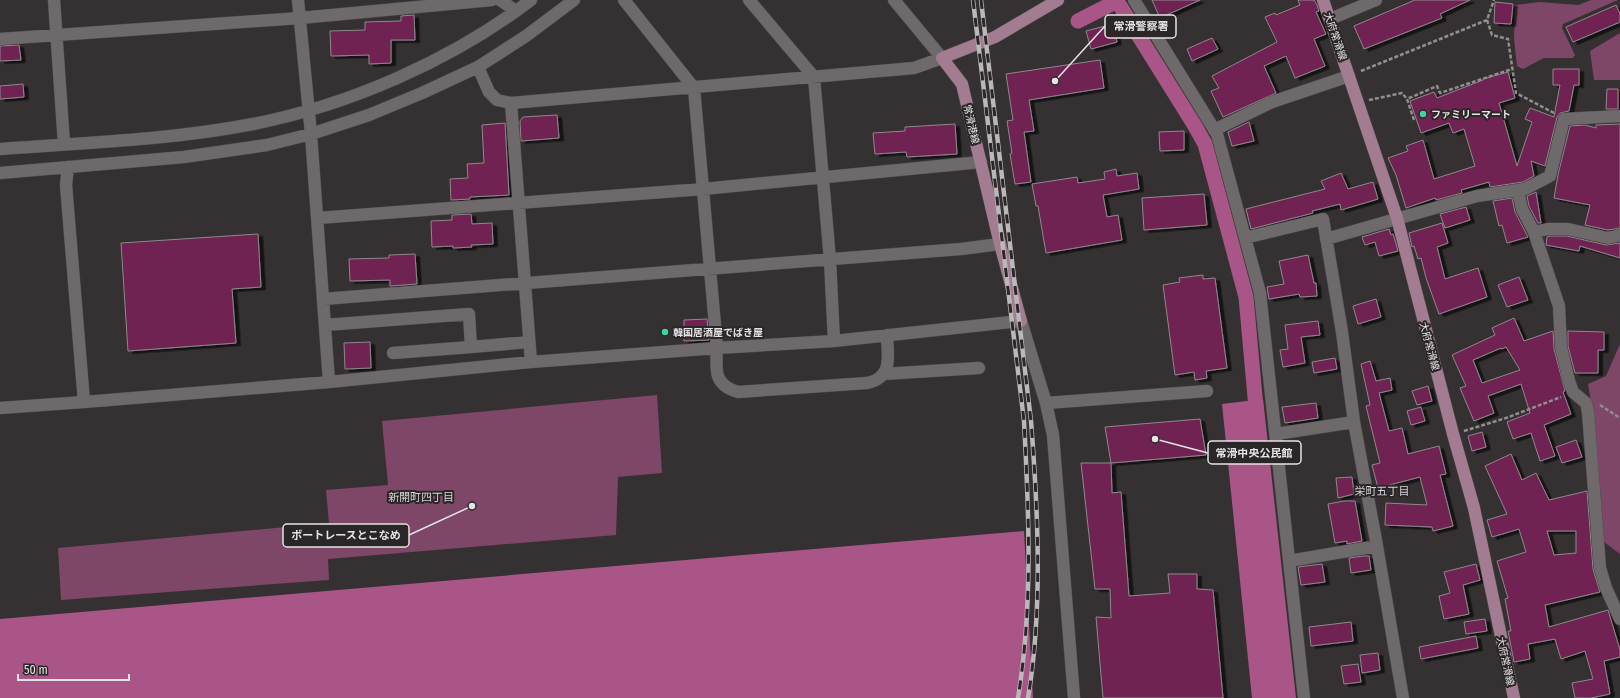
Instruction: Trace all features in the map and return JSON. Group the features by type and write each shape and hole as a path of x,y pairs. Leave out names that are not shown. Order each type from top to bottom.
{"main road":[{"path":"942,58 995,37 1058,0"},
{"name":"大府常滑線","path":"1326,1 1330,19 1397,218 1453,434 1474,508 1514,698"},
{"name":"常滑港線","path":"942,58 962,84 1000,244 1021,321"}],"street":[{"path":"54,0 58,34 64,144"},
{"path":"298,0 318,218 328,382"},
{"path":"0,39 300,18 492,0"},
{"path":"500,0 516,11"},
{"path":"0,149 210,131 254,124 309,110 362,92 404,75 465,44 516,11 530,0"},
{"path":"0,173 184,157 268,145 311,134 369,115 422,93 478,67 526,36 574,0"},
{"path":"624,0 694,88 717,348 716,366 719,381 728,389 738,392 868,383 880,378 886,370 888,358 887,335"},
{"path":"749,0 814,77 830,260 834,341"},
{"path":"478,67 489,92 497,100 511,103 914,68 942,58 894,0"},
{"path":"1134,0 1214,130 1260,293 1304,698"},
{"path":"1330,19 1376,0"},
{"path":"1214,130 1272,102 1349,76"},
{"path":"511,103 531,362"},
{"path":"1326,239 1477,196 1525,189 1550,176 1564,119 1620,116"},
{"path":"318,218 703,189 981,162"},
{"path":"68,167 66,186 84,402"},
{"path":"1518,191 1522,209 1534,232 1560,306 1561,347 1573,392 1586,403 1588,412 1600,568 1606,588 1620,620"},
{"path":"1245,238 1323,219 1342,332 1354,422 1403,698"},
{"path":"1534,232 1548,229 1568,229 1608,238 1620,235"},
{"path":"323,299 710,268 830,260 961,249 1000,244"},
{"path":"325,325 469,314 471,347"},
{"path":"0,408 328,382 531,362 834,341 1021,321 1046,403 1053,435 1074,698"},
{"path":"393,352 529,342"},
{"path":"883,374 979,368"},
{"path":"1046,403 1207,391"},
{"path":"1276,434 1354,422"},
{"path":"1290,561 1377,546"}],"path":[{"path":"1494,0 1486,20 1492,35 1508,39 1516,93 1564,119"},
{"path":"1349,76 1486,20"},
{"path":"1407,99 1437,86 1440,93 1512,68"},
{"path":"1358,103 1402,93 1407,99 1414,120"},
{"path":"1453,434 1506,418 1573,392"}],"shaded area":[{"path":"1591,0 1618,0 1563,24 1562,28 1575,55 1573,58 1544,58 1523,69 1517,66 1514,39 1515,5 1539,2 1578,5"},
{"path":"1620,33 1620,80 1594,80 1590,51"},
{"path":"1620,344 1620,554 1604,542 1593,414 1588,384 1606,376"},
{"path":"657,395 662,473 618,477 616,535 328,559 329,580 61,600 58,548 329,523 326,490 388,485 382,421"},
{"path":"1263,399 1296,698 1252,698 1222,404"},
{"path":"1024,531 1033,698 0,698 0,619"}],"building":[{"path":"1152,0 1200,0 1160,18"},
{"path":"1298,0 1314,0 1317,5 1319,11 1316,12 1326,34 1314,39 1325,66 1295,78 1286,56 1264,66 1276,93 1223,117 1211,91 1219,88 1212,76 1277,42 1265,17 1275,13 1276,15 1300,5"},
{"path":"1415,0 1470,0 1440,14 1442,18 1364,49 1354,26"},
{"path":"1495,2 1513,4 1511,24 1494,23"},
{"path":"1616,5 1620,14 1620,22 1573,42 1566,27"},
{"path":"414,15 415,40 391,40 391,63 369,64 369,55 331,56 330,31 365,30 365,22 401,21 401,16"},
{"path":"1113,24 1117,42 1091,49 1086,31"},
{"path":"1212,38 1218,49 1192,61 1187,49"},
{"path":"19,45 21,60 0,61 0,46"},
{"path":"1100,60 1104,88 1029,100 1034,131 1024,132 1031,182 1015,184 1007,121 1013,120 1006,74"},
{"path":"1553,69 1579,69 1579,85 1574,85 1569,111 1560,113 1557,117 1545,166 1531,161 1534,176 1523,182 1490,187 1489,182 1461,190 1462,193 1436,200 1435,198 1406,208 1396,175 1388,158 1408,151 1406,146 1423,140 1434,179 1475,166 1464,129 1453,133 1449,123 1421,133 1410,101 1434,92 1437,98 1483,79 1508,72 1515,98 1499,103 1517,166 1532,122 1525,119 1530,108 1554,117 1560,85 1553,85"},
{"path":"23,84 24,97 0,99 0,86"},
{"path":"1607,89 1618,89 1618,109 1606,109"},
{"path":"557,115 559,138 521,141 520,121 523,117"},
{"path":"1249,122 1254,141 1232,146 1228,132"},
{"path":"505,123 509,195 470,197 470,199 451,200 450,179 468,178 467,164 484,163 482,125"},
{"path":"955,124 957,154 907,157 906,152 875,154 873,133 905,131 905,127"},
{"path":"1620,124 1620,228 1608,230 1585,225 1590,205 1554,198 1570,126 1585,125 1596,128 1596,125"},
{"path":"1184,131 1184,150 1160,151 1159,132"},
{"path":"1116,169 1117,176 1137,173 1139,189 1103,195 1107,217 1118,215 1122,240 1046,253 1038,206 1036,206 1032,184 1077,177 1078,183 1105,179 1104,172"},
{"path":"1341,173 1348,189 1373,182 1378,199 1341,210 1340,204 1312,211 1313,213 1251,229 1246,209 1325,189 1321,181"},
{"path":"1536,192 1541,223 1538,223 1529,206 1527,196"},
{"path":"1204,194 1207,225 1144,230 1142,198"},
{"path":"1512,198 1515,212 1528,237 1507,243 1502,225 1499,226 1493,201"},
{"path":"1466,207 1470,220 1445,228 1440,214"},
{"path":"471,214 472,224 492,223 493,244 453,248 453,246 432,247 431,221 452,220 452,215"},
{"path":"1442,223 1448,243 1437,247 1445,279 1478,268 1487,297 1439,314 1426,278 1421,258 1418,259 1414,246 1412,247 1409,233"},
{"path":"1389,229 1391,235 1393,234 1398,251 1379,256 1375,242 1365,245 1362,237"},
{"path":"258,234 261,287 232,289 236,343 128,351 121,243"},
{"path":"1567,236 1606,245 1620,243 1620,258 1580,246 1579,251 1546,245 1547,237"},
{"path":"415,254 417,284 390,286 390,280 350,281 349,259 389,258 389,255"},
{"path":"1308,255 1314,283 1316,283 1317,296 1300,297 1299,294 1269,299 1267,287 1284,284 1279,261"},
{"path":"1203,275 1203,279 1215,278 1227,368 1206,371 1207,378 1195,380 1194,372 1175,375 1163,285 1180,282 1179,278"},
{"path":"1519,277 1528,300 1507,307 1498,285"},
{"path":"1376,299 1381,317 1358,324 1353,306"},
{"path":"1514,318 1524,341 1553,331 1554,349 1565,391 1563,392 1571,414 1544,425 1555,456 1540,461 1531,433 1513,439 1507,422 1530,413 1521,384 1488,396 1494,413 1474,421 1460,388 1466,386 1452,355 1495,335 1492,328","holes":["1506,347 1520,370 1482,383 1473,360"]},
{"path":"707,319 709,340 684,341 684,320"},
{"path":"1318,321 1320,335 1301,337 1305,363 1283,367 1280,350 1288,349 1285,325"},
{"path":"1568,331 1604,332 1604,350 1598,350 1598,373 1575,373 1568,346"},
{"path":"370,342 371,368 345,369 344,343"},
{"path":"1335,358 1337,369 1314,373 1312,362"},
{"path":"1370,361 1376,381 1390,378 1392,390 1379,393 1389,431 1402,428 1408,454 1439,446 1446,474 1440,475 1453,526 1433,531 1432,527 1385,525 1386,503 1427,505 1420,477 1378,488 1372,465 1380,463 1366,406 1370,405 1361,364"},
{"path":"1428,386 1432,401 1417,405 1412,391"},
{"path":"1316,403 1318,418 1285,423 1282,407"},
{"path":"1421,407 1425,421 1411,425 1407,411"},
{"path":"1200,419 1206,455 1111,463 1105,427"},
{"path":"1482,432 1486,447 1472,451 1468,436"},
{"path":"1576,440 1582,457 1562,463 1556,447"},
{"path":"1511,454 1522,480 1536,473 1549,500 1587,491 1593,569 1600,592 1545,605 1549,627 1608,610 1620,650 1620,657 1604,661 1610,694 1591,698 1575,698 1572,683 1593,679 1585,651 1561,659 1555,639 1528,644 1530,659 1514,662 1508,631 1511,631 1505,599 1508,598 1497,561 1526,552 1519,529 1492,537 1487,520 1507,514 1485,466","holes":["1547,531 1576,531 1576,553 1554,555"]},
{"path":"1081,463 1111,463 1112,493 1121,492 1129,596 1170,593 1168,574 1197,574 1197,589 1213,590 1223,698 1103,698 1096,617 1111,618 1110,589 1095,589"},
{"path":"1352,477 1354,494 1338,498 1336,478"},
{"path":"1344,501 1355,501 1362,541 1347,544 1347,541 1335,543 1328,504"},
{"path":"1369,556 1371,570 1351,573 1349,558"},
{"path":"1322,564 1325,582 1301,585 1298,567"},
{"path":"1476,564 1480,580 1463,585 1469,614 1444,619 1439,596 1450,593 1444,572"},
{"path":"1485,619 1487,631 1466,634 1464,622"},
{"path":"1351,622 1353,641 1311,646 1309,627"},
{"path":"1476,636 1478,648 1421,659 1419,647"},
{"path":"1378,653 1380,670 1362,673 1360,655"},
{"path":"1358,664 1361,682 1344,684 1341,666"}],"waterway":[{"path":"1078,21 1117,1 1205,144 1246,297 1257,419"}],"railway":[{"path":"973,0 1024,421 1028,525 1028,595 1023,664 1018,698"},
{"path":"981,0 1031,421 1036,490 1038,560 1036,630 1028,698"}],"place":[{"name":"常滑警察署","path":"1055,81"},
{"name":"ファミリーマート","path":"1423,114"},
{"name":"韓国居酒屋でばき屋","path":"665,332"},
{"name":"常滑中央公民館","path":"1155,439"},
{"name":"ボートレースとこなめ","path":"472,506"}],"district":[{"name":"栄町五丁目","path":"1382,491"},
{"name":"新開町四丁目","path":"421,497"}]}
